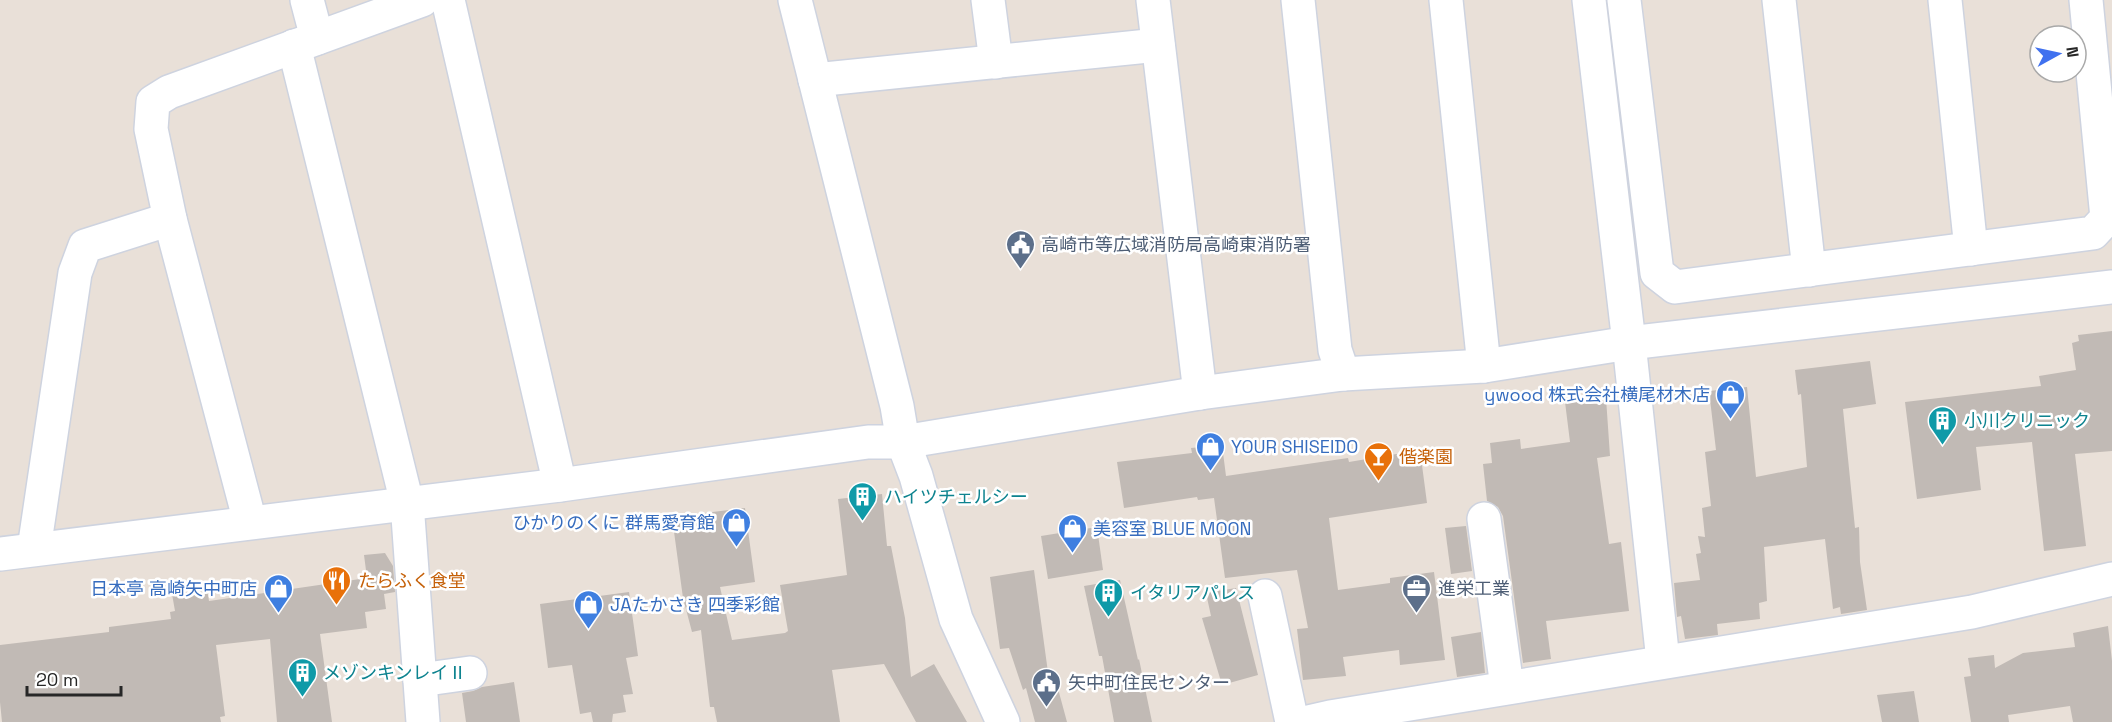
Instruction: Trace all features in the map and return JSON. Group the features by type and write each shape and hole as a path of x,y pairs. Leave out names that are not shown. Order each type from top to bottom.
{"street":[{"path":"307,0 306,42 407,503 423,722"},
{"path":"249,522 170,219 151,129 153,102 170,92 422,0"},
{"path":"448,0 560,485"},
{"path":"795,0 897,406 903,442 916,476 956,619 1003,722"},
{"path":"988,0 996,62"},
{"path":"1153,0 1200,393"},
{"path":"1298,0 1335,350 1343,374"},
{"path":"1446,0 1484,366"},
{"path":"1589,0 1663,661"},
{"path":"1624,0 1657,273 1676,287 2093,233 2107,218 2086,0"},
{"path":"1779,0 1809,270"},
{"path":"1945,0 1971,249"},
{"path":"815,80 1158,45"},
{"path":"34,549 75,273 85,246 170,219"},
{"path":"0,554 560,485 868,442 903,442 1200,393 1343,374 1484,366 1629,343 2112,287"},
{"path":"1484,519 1508,687"},
{"path":"1323,720 1663,661 1972,612 2112,579"},
{"path":"1264,596 1292,722"},
{"path":"420,680 470,673"}],"building":[{"path":"2112,331 2112,451 2075,454 2086,546 2044,551 2032,442 1976,447 1981,490 1917,499 1905,402 2041,386 2039,376 2076,370 2072,343 2079,341 2078,335"},
{"path":"1870,361 1876,404 1843,409 1855,528 1859,527 1860,562 1867,610 1841,614 1840,607 1833,609 1825,539 1764,547 1767,601 1759,603 1760,619 1717,624 1718,635 1685,639 1681,616 1677,617 1674,583 1700,580 1696,554 1701,553 1698,536 1705,537 1702,508 1711,506 1705,452 1716,450 1709,391 1747,387 1756,477 1807,467 1801,394 1798,395 1795,370"},
{"path":"1606,398 1610,456 1597,458 1609,544 1621,542 1629,611 1546,621 1551,659 1523,663 1503,516 1498,507 1487,501 1483,464 1492,463 1490,443 1520,439 1521,449 1570,442 1565,402"},
{"path":"1222,445 1226,476 1348,458 1349,462 1420,450 1427,503 1329,518 1338,590 1390,583 1390,578 1434,572 1445,660 1400,665 1399,650 1343,657 1346,676 1303,680 1297,629 1308,628 1297,570 1225,578 1214,498 1198,500 1197,497 1124,508 1117,462 1192,453 1191,448"},
{"path":"882,494 887,546 891,546 905,618 911,677 934,664 967,722 916,722 884,664 832,670 840,722 717,722 714,707 710,707 701,630 692,632 683,598 672,517 745,508 755,582 720,587 732,640 788,631 780,585 847,575 838,499"},
{"path":"1466,526 1472,571 1451,574 1445,528"},
{"name":"美容室 BLUE MOON","path":"1097,527 1103,570 1048,579 1041,536"},
{"path":"385,553 393,566 395,592 384,594 386,609 365,612 367,628 320,634 332,722 277,722 270,639 216,645 225,716 220,717 221,722 2,722 0,645 109,632 109,627 171,619 170,612 175,611 172,594 207,589 209,601 367,578 364,555"},
{"path":"1034,570 1050,687 1057,685 1067,722 1035,722 1026,688 1023,690 1009,648 1000,649 990,577"},
{"path":"1120,580 1152,722 1114,722 1102,656 1099,656 1084,586"},
{"path":"1236,588 1258,675 1222,685 1202,618 1211,616 1206,593"},
{"name":"JAたかさき 四季彩館","path":"629,592 638,656 626,658 633,694 623,695 626,712 613,714 612,722 593,722 591,712 580,714 572,665 548,668 540,604"},
{"path":"2108,626 2112,661 2112,722 2073,722 2070,706 2008,715 2009,722 1971,722 1964,677 1971,676 1968,658 1994,655 1995,668 2023,653 2075,647 2073,633"},
{"path":"1481,632 1485,673 1457,677 1451,637"},
{"path":"514,682 520,722 466,722 462,693"},
{"path":"1914,691 1919,722 1882,722 1877,695"}],"place":[{"name":"高崎市等広域消防局高崎東消防署","path":"1020,270"},
{"name":"ywood 株式会社横尾材木店","path":"1731,420"},
{"name":"小川クリニック","path":"1943,446"},
{"name":"YOUR SHISEIDO","path":"1210,472"},
{"name":"偕楽園","path":"1378,482"},
{"name":"ハイツチェルシー","path":"863,522"},
{"name":"ひかりのくに 群馬愛育館","path":"736,548"},
{"name":"美容室 BLUE MOON","path":"1072,554"},
{"name":"たらふく食堂","path":"337,606"},
{"name":"日本亭 高崎矢中町店","path":"278,614"},
{"name":"進栄工業","path":"1417,614"},
{"name":"イタリアパレス","path":"1109,618"},
{"name":"JAたかさき 四季彩館","path":"589,630"},
{"name":"メゾンキンレイⅡ","path":"302,698"},
{"name":"矢中町住民センター","path":"1047,708"}]}
